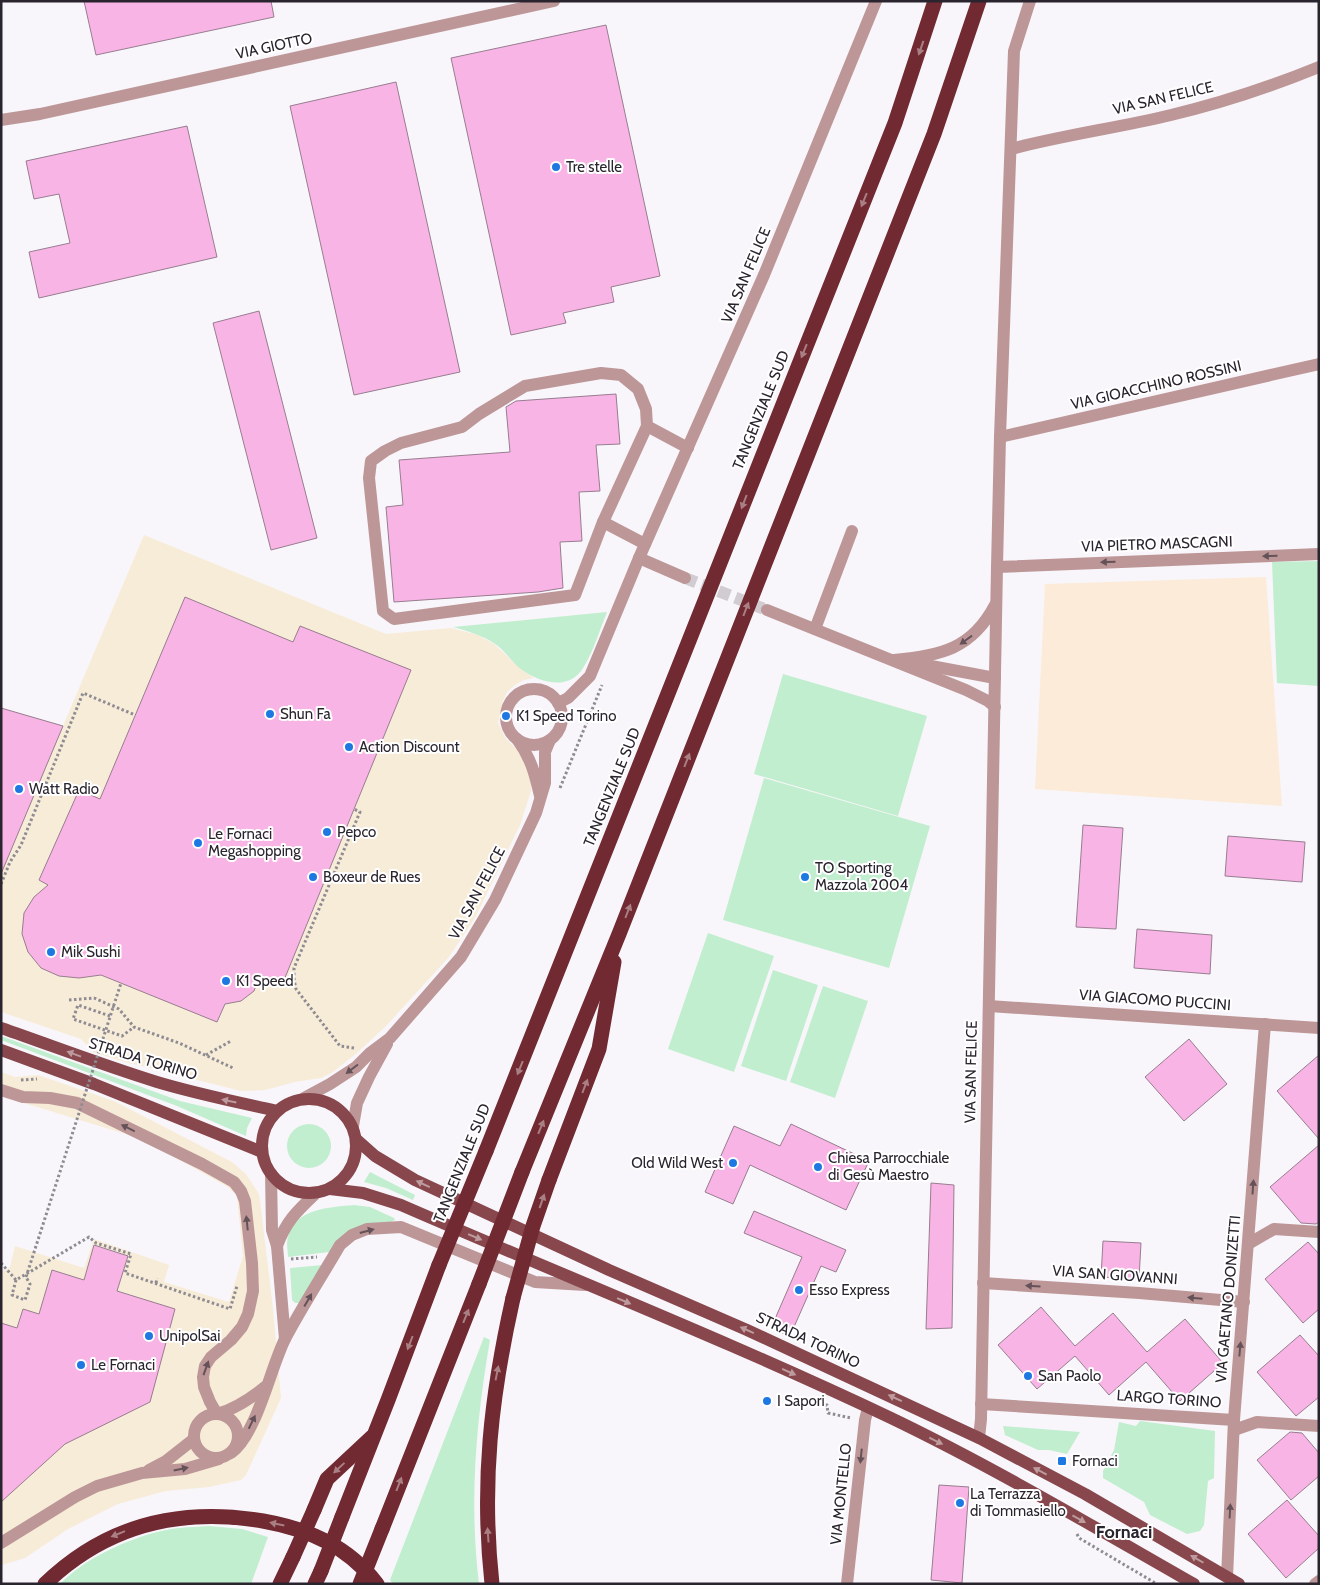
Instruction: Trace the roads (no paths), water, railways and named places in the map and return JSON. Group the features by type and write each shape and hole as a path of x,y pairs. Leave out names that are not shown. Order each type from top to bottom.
{"highway":[{"name":"TANGENZIALE SUD","path":"318,1577 439,1265 895,123 936,1"},
{"path":"360,1584 522,1172 619,934 930,143 979,1"},
{"path":"492,1584 487,1478 490,1426 495,1388 513,1298 534,1226 549,1180 599,1049 619,934"},
{"path":"280,1584 327,1479 375,1434"},
{"path":"45,1584 67,1563 104,1540 120,1533 164,1519 230,1516 296,1528 317,1536 333,1544 354,1559 377,1584"}],"main road":[{"name":"STRADA TORINO","path":"1,1028 157,1082 277,1111"},
{"path":"1,1050 94,1084 262,1152"},
{"path":"304,1098 319,1099 333,1104 345,1114 353,1126 356,1140 356,1155 351,1169 342,1180 330,1188 316,1193 301,1192 288,1188 275,1179 267,1166 262,1152 263,1137 268,1123 277,1111 290,1103 304,1098"},
{"name":"STRADA TORINO","path":"356,1140 375,1156 415,1180 609,1270 747,1330 979,1438 1085,1494 1239,1584"},
{"path":"330,1188 363,1193 401,1205 585,1285 737,1348 866,1414 975,1460 1194,1584"}],"street":[{"name":"VIA GIOTTO","path":"1,120 40,114 554,1"},
{"name":"VIA SAN FELICE","path":"558,703 568,698 590,676 645,544 764,275 876,1"},
{"name":"VIA SAN FELICE","path":"979,1438 984,1283 1000,437 1014,51 1030,1"},
{"name":"VIA SAN FELICE","path":"1011,149 1051,138 1170,116 1268,88 1319,67"},
{"name":"VIA GIOACCHINO ROSSINI","path":"1000,437 1319,364"},
{"path":"601,373 621,375 638,389 646,409 647,426 603,522 575,595 394,619 383,611 369,478 371,461 385,450 401,442 462,427 479,414 525,386 601,373"},
{"path":"647,426 688,448"},
{"path":"603,522 645,544"},
{"path":"815,629 852,531"},
{"name":"VIA PIETRO MASCAGNI","path":"997,567 1319,554"},
{"path":"639,558 685,578"},
{"name":"VIA SAN FELICE","path":"892,660 939,654 959,645 973,635 984,623 996,602"},
{"name":"VIA SAN FELICE","path":"767,610 966,690 988,701 995,707"},
{"name":"VIA SAN FELICE","path":"892,660 928,664 995,678"},
{"name":"VIA SAN FELICE","path":"304,1098 356,1067 370,1053 390,1038 452,968 475,935 495,900 536,813 546,783 545,752 561,723 562,712 558,703 551,695 541,690 529,690 520,693 512,699 506,716 510,731 527,753 536,774 540,798"},
{"path":"515,737 522,742 532,745 542,744 550,740"},
{"name":"VIA GIACOMO PUCCINI","path":"989,1006 1319,1028"},
{"name":"VIA GAETANO DONIZETTI","path":"1227,1577 1234,1425 1265,1024"},
{"name":"VIA SAN FELICE","path":"353,1126 358,1103 365,1086 390,1038"},
{"path":"1,1090 23,1097 77,1103 202,1164 234,1182 241,1191 245,1201 253,1291 248,1314 242,1327 231,1340 210,1357 205,1366 203,1377 204,1387 216,1414 230,1418 238,1430 239,1438 232,1453"},
{"path":"271,1173 272,1230 277,1246 285,1339"},
{"path":"277,1246 288,1222 316,1193"},
{"path":"142,1473 185,1469 219,1459 232,1453 242,1443 260,1407 285,1339 340,1245 352,1236 367,1229 401,1227 535,1282 585,1285"},
{"path":"1248,1244 1274,1229 1319,1232"},
{"name":"VIA SAN GIOVANNI","path":"984,1283 1244,1302"},
{"path":"219,1459 210,1458 201,1453 196,1446 194,1439 195,1428 199,1421 205,1416 229,1410 266,1388"},
{"name":"LARGO TORINO","path":"981,1404 1234,1425"},
{"name":"VIA MONTELLO","path":"847,1584 866,1414"},
{"path":"1234,1425 1257,1422 1319,1426"},
{"path":"1,1543 75,1497 97,1486 142,1473 166,1461 194,1439"},
{"path":"1315,1584 1319,1581"}],"tunnel":[{"path":"685,578 767,610"}],"place":[{"name":"Tre stelle","path":"556,167"},
{"name":"Shun Fa","path":"270,714"},
{"name":"K1 Speed Torino","path":"506,716"},
{"name":"Action Discount","path":"349,747"},
{"name":"Watt Radio","path":"19,789"},
{"name":"Pepco","path":"327,832"},
{"name":"Le Fornaci Megashopping","path":"198,843"},
{"name":"Boxeur de Rues","path":"313,877"},
{"name":"TO Sporting Mazzola 2004","path":"805,877"},
{"name":"Mik Sushi","path":"51,952"},
{"name":"K1 Speed","path":"226,981"},
{"name":"Old Wild West","path":"733,1163"},
{"name":"Chiesa Parrocchiale di Gesù Maestro","path":"818,1167"},
{"name":"Esso Express","path":"799,1290"},
{"name":"UnipolSai","path":"149,1336"},
{"name":"Le Fornaci","path":"81,1365"},
{"name":"San Paolo","path":"1028,1376"},
{"name":"I Sapori","path":"767,1401"},
{"name":"Fornaci","path":"1062,1461"},
{"name":"La Terrazza di Tommasiello","path":"960,1503"}],"district":[{"name":"Fornaci","path":"1124,1532"}]}
